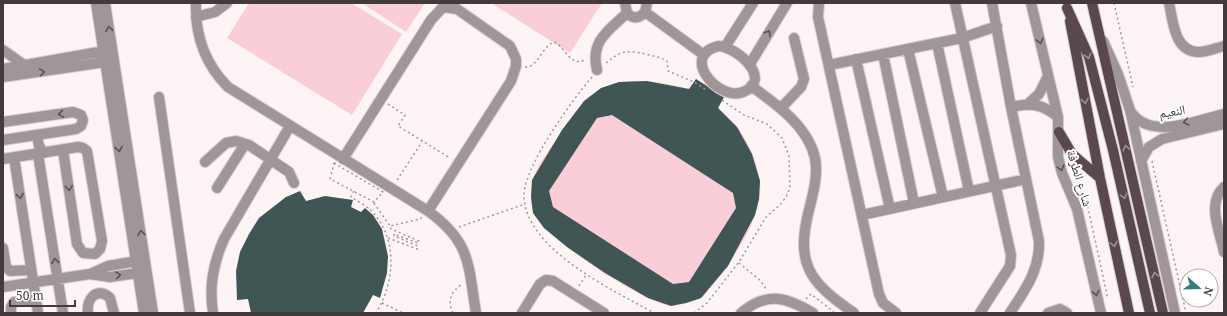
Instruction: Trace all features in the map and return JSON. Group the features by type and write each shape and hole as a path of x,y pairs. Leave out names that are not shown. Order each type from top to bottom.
{"main road":[{"path":"1092,3 1163,313"},
{"path":"1067,5 1083,40 1091,65 1113,150 1150,313"},
{"name":"شارع الطرفة","path":"1067,5 1100,178 1129,313"},
{"path":"1059,132 1072,154 1100,178"}],"street":[{"path":"96,3 110,61 141,260 144,313"},
{"path":"105,3 108,51"},
{"path":"196,3 196,17 204,54 220,80 236,93 428,211 451,230 464,251 476,313"},
{"path":"196,17 215,12 227,3"},
{"path":"725,46 754,3"},
{"path":"750,64 787,3"},
{"path":"819,3 818,17 880,299 886,306 896,313"},
{"path":"955,3 1011,255 1011,262 980,313"},
{"path":"992,3 1011,107 1038,231 1040,251 1033,276 1010,313"},
{"name":"شارع الطرفة","path":"1031,3 1058,116 1059,132 1057,147 1060,165 1077,209 1101,313"},
{"path":"1169,3 1176,33 1182,45 1189,49 1201,52 1224,46"},
{"path":"343,159 431,20 443,7 458,9 504,41 513,52 516,66 511,81 428,211"},
{"path":"597,70 595,57 597,46 602,37 626,8 634,18 638,17 646,8 704,55"},
{"path":"829,65 962,38 997,26"},
{"path":"1100,34 1118,74 1130,110 1175,313"},
{"path":"781,108 801,87 804,79 794,38"},
{"path":"937,43 969,191"},
{"path":"725,46 739,53 750,64 754,75 751,86 741,93 735,94 718,87 708,79 703,71 702,65 704,55 714,47 725,46"},
{"path":"908,49 943,197"},
{"path":"3,50 24,65"},
{"path":"3,69 108,51"},
{"path":"883,54 914,203"},
{"path":"856,60 890,208"},
{"path":"3,78 110,61"},
{"path":"1011,107 1029,103 1039,94 1048,76"},
{"path":"751,86 781,108 802,132 815,157 816,172 814,187 803,235 805,262 810,272 823,289 832,298 854,313"},
{"path":"159,96 190,313"},
{"path":"1029,103 1044,108 1058,116"},
{"name":"النعيم","path":"1130,110 1138,120 1144,124 1159,128 1224,114"},
{"path":"3,122 73,112 79,113 82,117 82,123 76,129 3,140"},
{"name":"النعيم","path":"1141,161 1149,147 1155,142 1168,136 1224,124"},
{"path":"213,313 210,283 216,258 224,239 290,126"},
{"path":"35,135 34,147 38,154 63,313"},
{"path":"205,162 226,143 236,141 245,144 289,172 294,183"},
{"path":"217,188 245,144"},
{"path":"3,159 81,147 89,153 102,241 100,248 95,254 83,253 77,244 63,150"},
{"path":"14,157 38,313"},
{"path":"862,215 1026,179"},
{"path":"1224,187 1218,194 1214,206 1224,252"},
{"path":"3,248 7,270 12,272 31,270"},
{"path":"3,287 90,274 108,266 141,260"},
{"path":"90,274 110,277 142,272"},
{"path":"142,272 153,313"},
{"path":"522,313 543,281 552,281 604,313"},
{"path":"88,313 87,306 89,299 94,294 101,293 110,298 114,313"},
{"path":"11,313 11,307 16,301 35,298"},
{"path":"741,313 753,309 768,299 783,299 801,306 813,313"},
{"path":"1048,313 1060,309 1067,313"}],"path":[{"path":"1114,3 1134,92"},
{"path":"516,66 530,67 548,46 554,42 561,47 575,62 581,62 595,57"},
{"path":"654,313 586,275 559,255 535,227 527,214 524,193 528,177 545,144 582,88 597,70 620,52 636,51 661,57 667,61 668,71 694,82 705,90"},
{"path":"694,313 707,303 739,262 766,217 786,197 790,188 790,163 787,148 775,131 767,124 744,115 717,97"},
{"path":"380,99 405,114 398,126 458,164"},
{"path":"392,189 422,142"},
{"path":"1149,147 1186,313"},
{"path":"374,202 383,192 334,163 330,179 374,202 391,229 419,240 418,243 394,234 394,236 418,246 417,249 388,238"},
{"path":"354,191 350,197 366,206 375,214 388,238 391,261 390,272 382,303 376,313"},
{"path":"451,230 525,204"},
{"path":"390,226 420,219 428,211"},
{"path":"739,262 761,281 766,288 768,299"},
{"path":"573,294 586,275"},
{"path":"453,313 450,307 450,297 452,293 470,278"},
{"path":"801,306 811,294 834,313"},
{"path":"382,303 404,313"}],"shaded area":[{"path":"249,3 351,3 402,34 352,115 227,38"},
{"path":"362,3 425,3 406,32"},
{"path":"491,3 602,3 570,53"},
{"path":"696,79 724,97 718,108 737,127 749,145 759,174 760,194 757,208 746,236 730,262 705,294 700,299 686,304 671,306 640,294 618,282 596,268 555,237 540,223 533,212 531,202 532,183 538,166 570,119 583,103 597,92 611,85 626,81 644,81 689,89"}],"building":[{"path":"696,79 724,97 718,108 737,127 752,154 760,181 759,199 755,215 728,266 701,298 671,306 648,298 605,273 567,247 544,228 533,213 531,197 532,180 562,130 584,101 601,88 619,82 647,81 689,89","holes":["612,115 733,193 736,208 689,282 673,284 553,207 549,191 597,118"]},
{"path":"300,191 306,201 325,196 353,200 351,207 361,212 365,208 373,215 382,229 388,256 387,273 380,298 373,295 363,313 251,313 248,299 237,300 236,271 240,252 249,234 259,218 286,197"}]}
